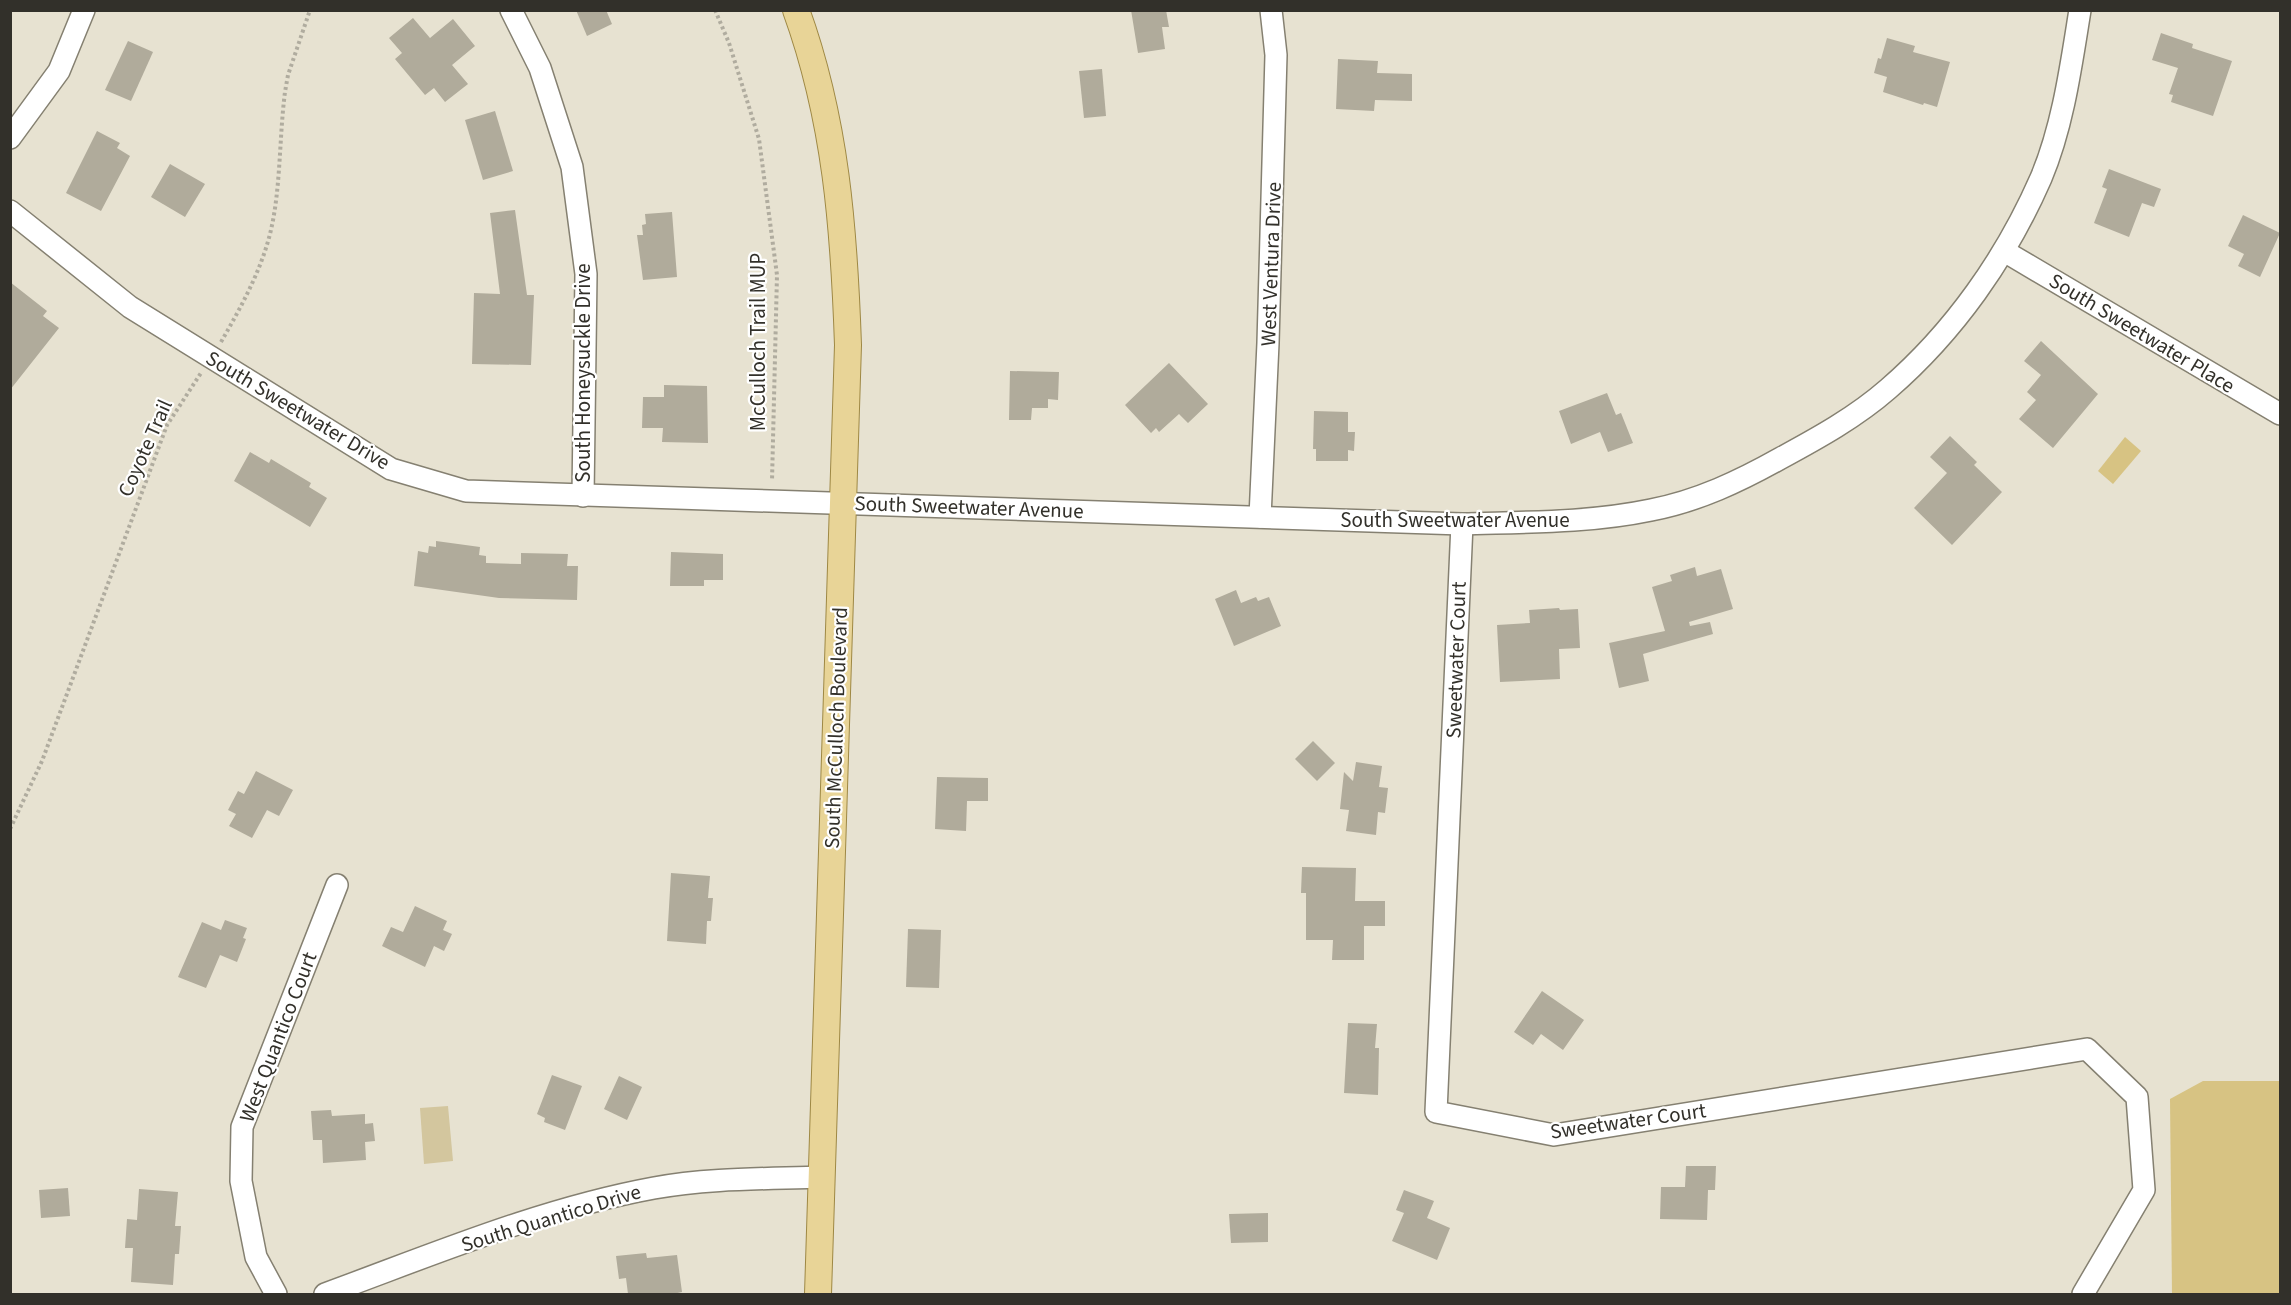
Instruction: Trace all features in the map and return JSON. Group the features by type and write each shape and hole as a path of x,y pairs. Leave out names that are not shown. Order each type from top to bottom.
{"main road":[{"name":"South McCulloch Boulevard","path":"796,10 812,54 835,162 845,253 848,345 818,1294"}],"street":[{"path":"10,138 59,71 84,10"},
{"name":"South Honeysuckle Drive","path":"511,10 540,68 572,167 586,274 583,496"},
{"name":"West Ventura Drive","path":"1260,517 1269,342 1276,55 1271,10"},
{"name":"South Sweetwater Avenue","path":"844,503 1462,524 1572,521 1651,511 1710,494 1831,430 1887,390 1945,330 1971,298 2004,251 2041,176 2066,95 2080,10"},
{"name":"South Sweetwater Drive","path":"10,211 130,307 391,469 466,491 844,503"},
{"name":"South Sweetwater Place","path":"2004,251 2280,414"},
{"name":"Sweetwater Court","path":"1462,524 1436,1112 1554,1135 2087,1049 2137,1097 2144,1190 2083,1294"},
{"name":"West Quantico Court","path":"276,1294 256,1257 241,1181 242,1127 337,885"},
{"name":"South Quantico Drive","path":"325,1294 522,1223 590,1202 677,1185 822,1177"}],"path":[{"name":"Coyote Trail","path":"10,829 42,761 167,425 212,358 246,298 262,262 268,242 277,178 288,75 310,10"},
{"name":"McCulloch Trail MUP","path":"715,10 729,43 759,139 777,275 772,501"}],"shaded area":[{"path":"2125,437 2141,451 2113,484 2098,471"},
{"path":"2203,1081 2280,1081 2280,1294 2172,1294 2170,1099"},
{"path":"448,1106 453,1161 424,1164 420,1108"}],"building":[{"path":"576,10 606,10 612,24 587,36"},
{"path":"1131,10 1166,10 1169,27 1162,27 1165,49 1138,53"},
{"path":"413,18 430,38 453,19 475,46 452,65 468,84 445,102 434,88 425,95 395,59 402,53 389,38"},
{"path":"2161,33 2193,44 2192,48 2232,61 2213,116 2171,102 2173,95 2169,94 2178,68 2152,60"},
{"path":"1887,38 1915,46 1913,52 1950,62 1937,107 1924,103 1923,105 1883,92 1887,77 1874,73"},
{"path":"128,41 153,52 131,101 105,90"},
{"path":"1338,59 1378,61 1377,73 1412,74 1412,101 1375,100 1374,111 1336,109"},
{"path":"1102,69 1106,116 1084,118 1079,71"},
{"path":"495,111 513,171 483,180 465,120"},
{"path":"97,131 120,143 117,148 130,156 101,211 66,193"},
{"path":"170,164 205,184 185,217 151,197"},
{"path":"2109,169 2161,189 2154,207 2142,203 2129,237 2094,223 2107,189 2102,187"},
{"path":"515,210 527,295 534,295 531,365 472,364 474,293 500,294 490,213"},
{"path":"672,212 677,277 643,280 637,235 643,235 642,225 646,224 645,214"},
{"path":"2243,215 2280,233 2260,277 2238,266 2244,254 2228,246"},
{"path":"10,282 47,311 43,316 59,328 10,390"},
{"path":"2041,341 2098,394 2053,448 2019,419 2036,400 2027,392 2041,375 2024,361"},
{"path":"1169,363 1208,404 1188,423 1179,414 1159,432 1156,428 1151,433 1125,405"},
{"path":"1010,371 1059,372 1058,400 1048,399 1048,408 1032,408 1031,420 1009,420"},
{"path":"664,385 707,386 708,443 662,442 663,428 642,428 643,397 664,397"},
{"path":"1607,393 1616,415 1621,413 1633,443 1608,452 1600,432 1571,444 1559,411"},
{"path":"1314,411 1348,412 1348,432 1355,432 1354,451 1348,450 1348,461 1316,461 1316,449 1313,449"},
{"path":"1950,436 1977,462 1974,465 2002,492 1952,545 1914,508 1947,473 1930,457"},
{"path":"250,452 269,463 271,459 311,483 309,487 327,498 310,527 234,481"},
{"path":"436,541 480,547 479,555 486,556 486,563 521,564 521,553 568,554 567,566 578,566 577,600 499,598 414,586 418,551 428,553 429,546 436,547"},
{"path":"671,552 723,554 723,580 704,580 704,586 670,586"},
{"path":"1695,567 1697,576 1721,569 1733,609 1689,622 1690,626 1710,622 1713,634 1643,654 1649,681 1619,688 1609,643 1665,631 1652,587 1672,581 1670,575"},
{"path":"1236,590 1241,603 1256,597 1258,601 1269,597 1281,626 1234,646 1215,599"},
{"path":"1559,608 1560,610 1578,609 1580,648 1559,649 1560,679 1500,682 1497,625 1530,623 1529,610"},
{"path":"1313,741 1335,763 1317,781 1295,759"},
{"path":"1356,762 1382,766 1379,787 1388,788 1385,813 1378,812 1376,835 1346,831 1349,810 1340,809 1344,772 1353,781"},
{"path":"256,771 293,790 279,816 267,810 252,838 229,826 236,814 228,810 238,791 244,794"},
{"path":"937,777 988,778 988,801 967,801 966,831 935,829"},
{"path":"1302,867 1356,868 1355,901 1385,901 1385,926 1364,926 1364,960 1332,960 1333,940 1306,940 1306,893 1301,893"},
{"path":"671,873 710,876 708,898 713,898 711,921 707,921 706,944 667,941"},
{"path":"415,906 447,921 443,930 452,934 444,951 434,946 425,967 382,946 391,927 403,932"},
{"path":"225,920 247,928 243,938 246,939 237,962 220,955 206,988 178,977 202,922 221,930"},
{"path":"908,929 941,930 939,988 906,987"},
{"path":"1542,991 1584,1020 1563,1050 1541,1034 1533,1045 1514,1032"},
{"path":"1348,1023 1377,1024 1375,1048 1379,1048 1378,1095 1344,1093"},
{"path":"552,1075 582,1086 565,1130 544,1122 545,1118 537,1114"},
{"path":"619,1076 642,1087 627,1120 604,1109"},
{"path":"331,1110 332,1116 365,1114 365,1124 373,1123 375,1141 365,1142 366,1160 323,1163 322,1140 313,1140 311,1111"},
{"path":"1686,1166 1716,1166 1715,1190 1708,1190 1707,1220 1660,1219 1661,1187 1685,1187"},
{"path":"68,1188 70,1216 41,1218 39,1190"},
{"path":"139,1189 178,1192 175,1226 181,1226 179,1254 175,1254 173,1285 131,1282 133,1248 125,1248 127,1219 137,1220"},
{"path":"1404,1190 1434,1201 1427,1218 1450,1228 1437,1260 1392,1241 1404,1213 1396,1210"},
{"path":"1268,1213 1268,1242 1231,1243 1229,1214"},
{"path":"646,1253 647,1258 677,1255 682,1292 628,1294 626,1278 619,1279 616,1256"}]}
